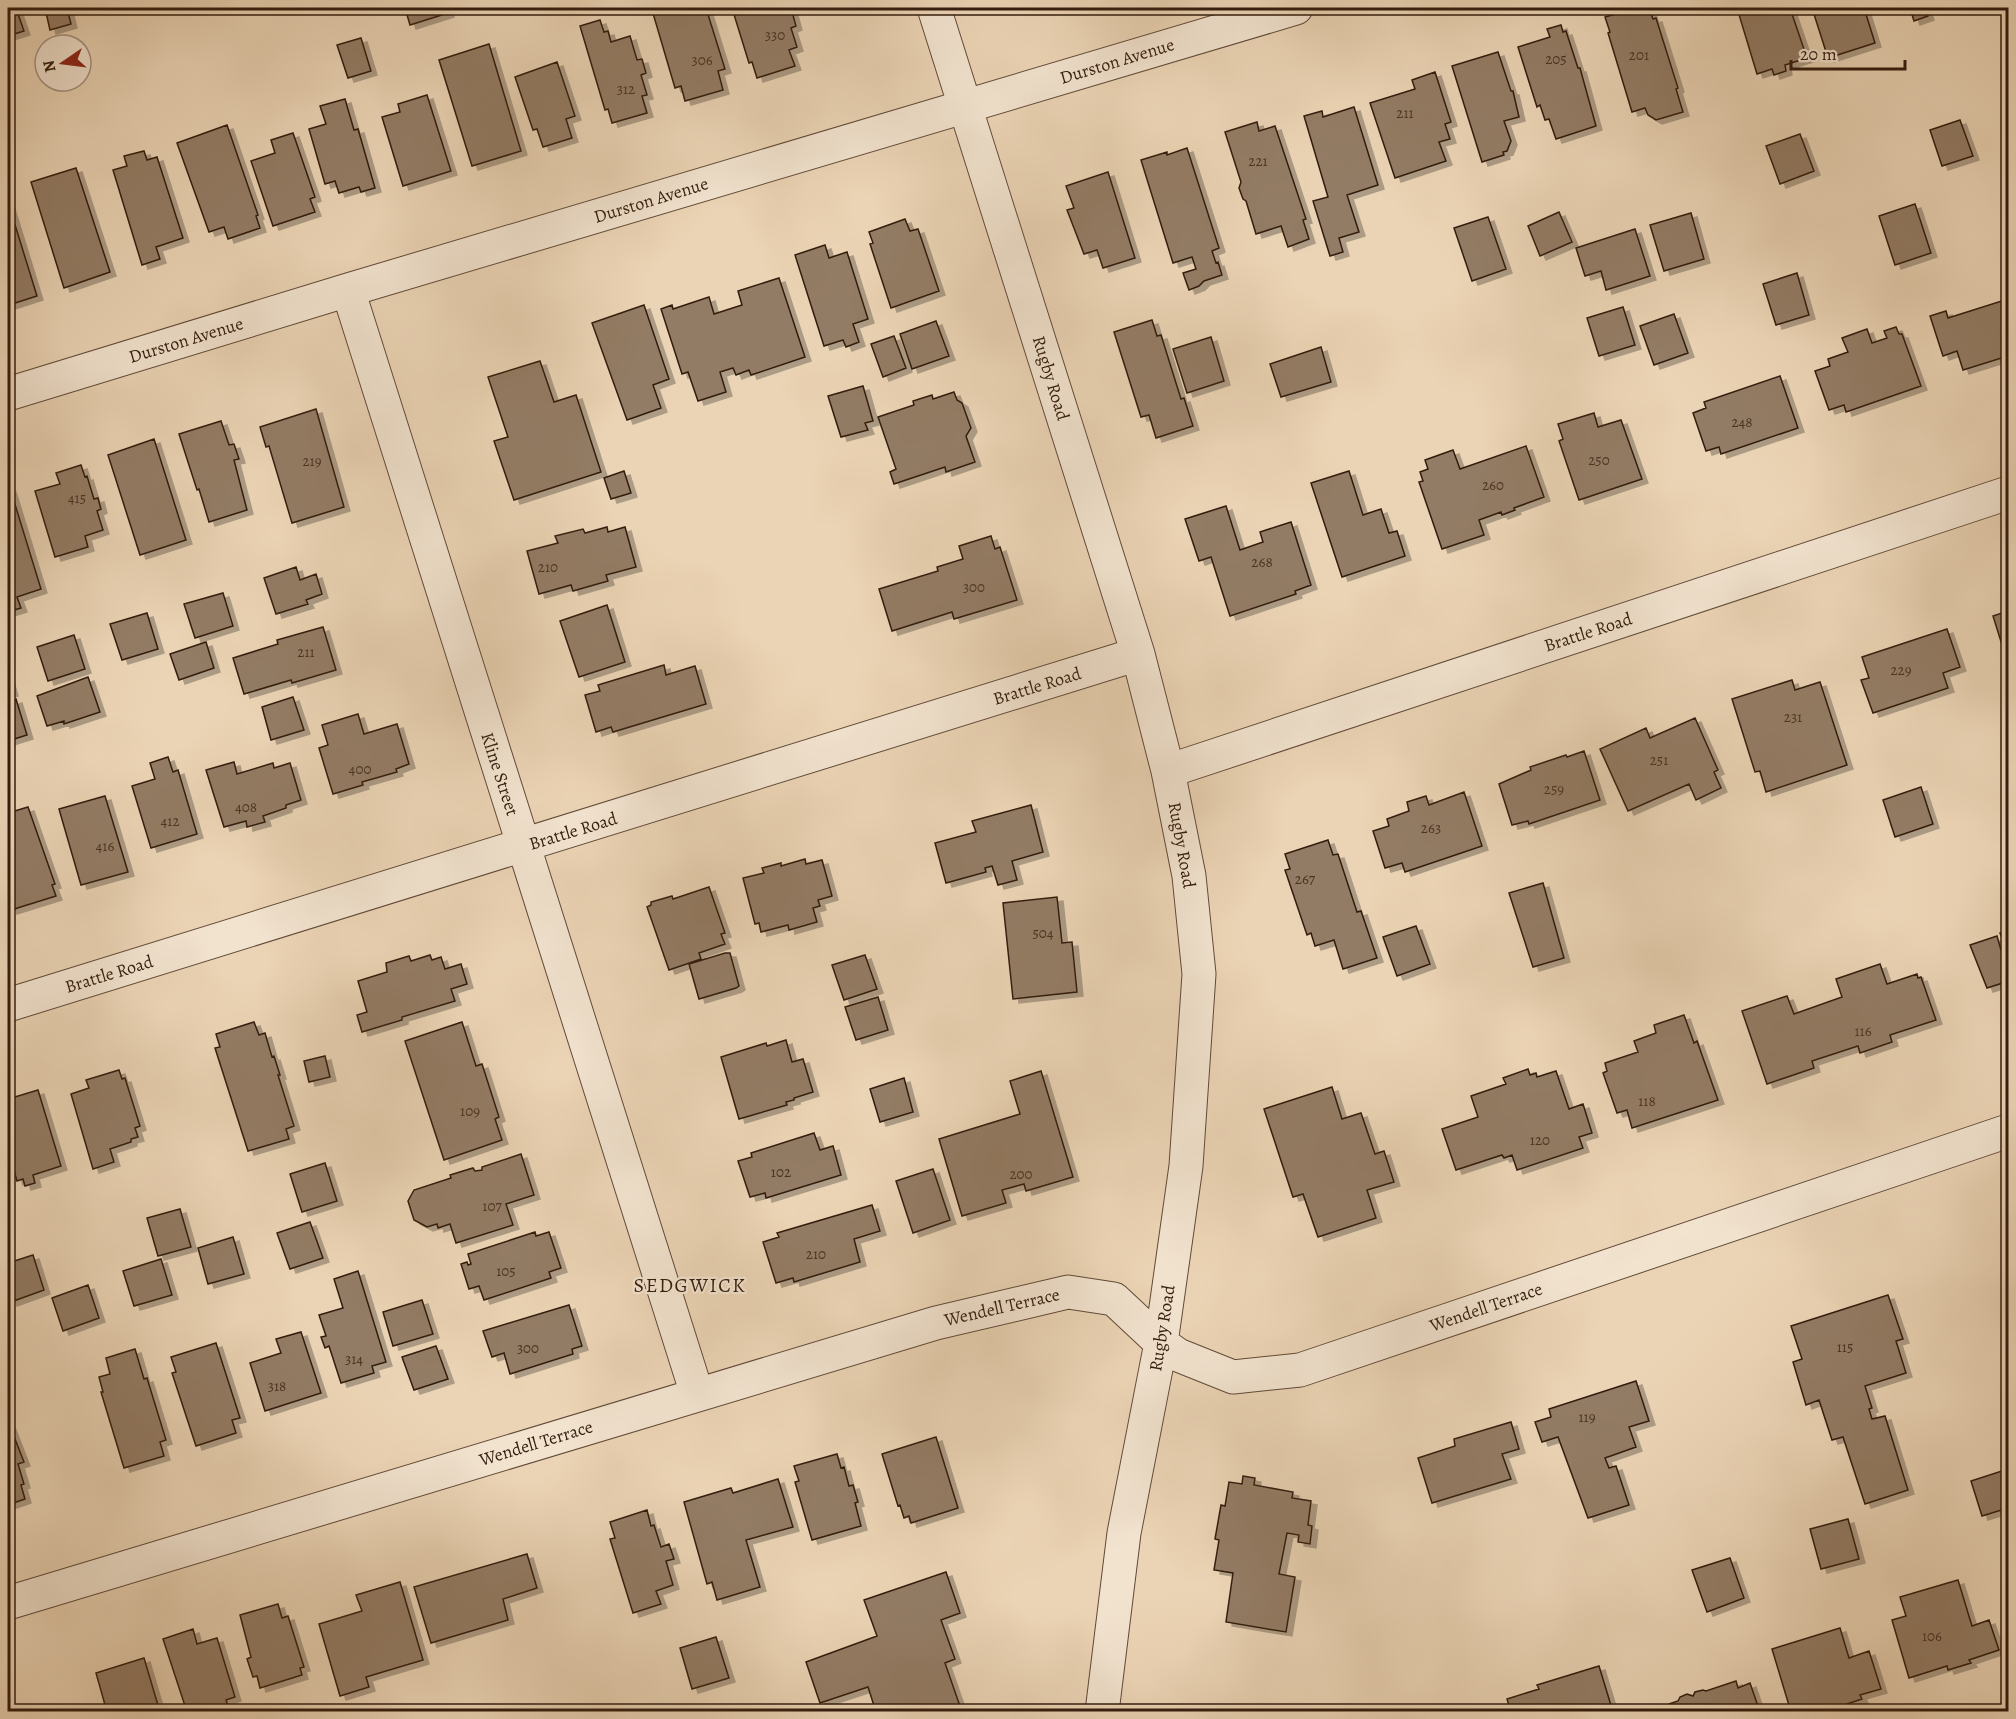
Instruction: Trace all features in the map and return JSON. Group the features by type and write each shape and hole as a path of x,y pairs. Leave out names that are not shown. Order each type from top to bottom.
{"street":[{"name":"Rugby Road","path":"933,8 1138,654 1168,771 1190,876 1199,974 1186,1166 1161,1343 1124,1533 1102,1712"},
{"name":"Durston Avenue","path":"8,394 348,290 1296,8"},
{"name":"Kline Street","path":"348,290 697,1394"},
{"name":"Brattle Road","path":"1168,771 2008,493"},
{"name":"Brattle Road","path":"8,1005 1138,654"},
{"name":"Wendell Terrace","path":"8,1603 936,1323 1068,1292 1114,1299 1161,1343 1178,1355 1233,1377 1300,1370 2008,1131"}],"building":[{"path":"8,8 16,8 24,31 8,36"},
{"path":"45,8 67,8 71,24 50,30"},
{"path":"405,8 446,8 448,13 410,25"},
{"path":"656,8 706,8 725,69 718,71 723,90 685,101 681,86 675,88 652,10"},
{"path":"732,8 784,8 785,10 791,8 796,26 791,28 797,47 789,50 795,66 757,78 752,62 749,63"},
{"path":"1637,8 1649,8 1653,19 1656,18 1678,88 1676,89 1683,112 1656,120 1648,115 1645,108 1632,112 1605,17"},
{"path":"1737,8 1790,8 1807,58 1785,65 1786,71 1774,75 1772,69 1757,74"},
{"path":"1812,8 1870,8 1865,11 1875,43 1828,58"},
{"path":"1910,8 1925,8 1928,16 1914,21"},
{"path":"600,20 604,32 608,31 611,42 630,36 637,60 642,59 646,73 641,75 647,95 642,96 647,113 612,123 608,109 605,110 580,26"},
{"path":"1561,25 1563,32 1566,31 1578,68 1580,68 1596,126 1556,139 1549,119 1545,120 1540,105 1537,107 1518,47 1550,37 1547,29"},
{"path":"361,38 371,71 348,78 337,45"},
{"path":"489,44 521,151 472,166 439,60"},
{"path":"1498,52 1511,91 1513,91 1519,117 1504,121 1511,141 1507,151 1503,152 1504,155 1482,162 1452,66"},
{"path":"557,62 575,116 566,119 572,138 543,147 537,129 533,130 515,77"},
{"path":"1435,72 1451,122 1445,124 1450,139 1439,142 1446,161 1395,178 1370,103 1415,89 1412,80"},
{"path":"427,95 451,171 403,186 382,117 400,112 398,104"},
{"path":"345,99 354,130 358,129 375,188 361,192 359,187 339,193 335,181 325,184 309,129 326,124 320,106"},
{"path":"1354,107 1378,185 1347,195 1359,232 1339,238 1343,252 1330,256 1313,201 1328,197 1304,116 1322,111 1323,117"},
{"path":"1960,120 1973,156 1942,166 1930,130"},
{"path":"1257,122 1259,131 1275,126 1306,219 1303,220 1309,239 1288,247 1281,226 1256,234 1246,201 1239,188 1241,182 1225,132"},
{"path":"227,125 258,215 256,216 260,228 228,239 224,227 209,232 177,143"},
{"path":"293,133 315,197 310,199 315,212 273,226 251,161 275,153 271,140"},
{"path":"1800,134 1814,171 1780,184 1766,146"},
{"path":"1187,148 1219,248 1212,251 1222,275 1204,281 1189,290 1183,273 1196,269 1192,257 1173,263 1141,160"},
{"path":"144,151 147,160 157,157 183,238 156,247 160,259 142,265 113,170 127,166 124,156"},
{"path":"76,168 110,272 64,288 31,182"},
{"path":"1108,172 1135,258 1103,268 1097,250 1084,254 1067,210 1074,208 1066,186"},
{"path":"8,202 37,296 9,305 8,300"},
{"path":"1915,204 1931,253 1895,265 1879,216"},
{"path":"1559,212 1572,242 1540,256 1528,226"},
{"path":"1691,213 1704,259 1664,271 1650,225"},
{"path":"1488,217 1506,269 1472,281 1454,228"},
{"path":"905,219 910,231 918,229 939,291 891,308 870,244 873,243 869,232"},
{"path":"1635,229 1650,276 1606,290 1601,271 1585,276 1576,248"},
{"path":"825,245 829,258 847,252 868,319 853,324 859,342 846,347 843,340 824,346 795,255"},
{"path":"1797,273 1809,315 1776,325 1763,284"},
{"path":"779,278 805,357 751,375 749,370 736,375 733,368 720,372 726,392 698,401 688,372 682,374 661,309 672,305 673,309 709,297 714,314 742,305 738,291"},
{"path":"2008,299 2008,356 1963,370 1957,351 1943,356 1930,316 1946,311 1948,318"},
{"path":"644,305 669,379 653,385 661,408 627,420 592,323"},
{"path":"1623,307 1635,345 1599,356 1587,318"},
{"path":"1674,314 1688,353 1654,365 1640,326"},
{"path":"1152,320 1157,336 1161,335 1181,399 1184,398 1193,426 1156,438 1149,415 1141,417 1114,332"},
{"path":"936,321 949,356 912,369 900,334"},
{"path":"1896,327 1899,334 1902,334 1921,386 1846,412 1844,405 1829,410 1815,371 1830,366 1828,359 1848,352 1842,338 1867,329 1872,343 1887,338 1884,331"},
{"path":"894,336 906,368 883,377 871,344"},
{"path":"1211,337 1224,381 1187,393 1173,349"},
{"path":"1321,347 1331,382 1281,397 1270,364"},
{"path":"540,361 554,402 576,395 601,472 514,500 494,441 508,437 488,377"},
{"path":"1780,376 1798,428 1721,454 1719,447 1706,451 1693,413 1706,408 1704,402"},
{"path":"863,386 873,421 865,423 868,430 841,437 828,396"},
{"path":"954,392 957,400 962,403 971,428 966,436 975,462 946,472 945,467 894,484 890,472 896,469 878,417 914,405 913,401 932,395 933,399"},
{"path":"316,409 344,507 292,523 269,446 266,447 260,427"},
{"path":"1594,413 1598,427 1621,420 1642,479 1579,500 1559,441 1563,439 1558,424"},
{"path":"221,421 229,445 234,444 239,459 234,460 247,510 209,522 179,434"},
{"path":"154,439 186,540 140,555 108,455"},
{"path":"1526,446 1544,497 1502,515 1501,512 1479,520 1484,535 1442,549 1419,482 1423,481 1420,472 1428,469 1425,460 1453,450 1460,469"},
{"path":"81,465 94,499 98,498 101,509 97,511 103,530 85,536 88,547 55,557 35,491 60,484 56,473"},
{"path":"624,471 631,493 611,499 604,478"},
{"path":"1349,471 1363,515 1381,509 1389,533 1397,531 1405,556 1342,577 1311,483"},
{"path":"8,488 10,488 41,589 17,597 21,608 8,612"},
{"path":"1226,506 1240,550 1263,542 1260,532 1291,522 1311,585 1295,591 1296,594 1230,616 1211,557 1199,561 1185,519"},
{"path":"607,527 608,532 625,527 636,567 606,575 608,581 573,591 571,585 539,594 527,551 558,543 555,536 583,529 585,533"},
{"path":"991,536 995,549 1000,547 1017,600 954,619 952,612 892,631 879,589 938,571 937,567 963,559 959,546"},
{"path":"296,567 300,580 316,574 322,594 306,600 308,604 276,614 264,578"},
{"path":"223,593 233,626 195,638 184,604"},
{"path":"607,605 625,662 579,677 560,621"},
{"path":"2008,611 2008,664 1993,616"},
{"path":"147,613 158,649 122,660 110,624"},
{"path":"323,627 336,670 244,694 233,658 278,644 277,640"},
{"path":"1947,629 1960,667 1943,673 1948,688 1873,713 1861,680 1869,678 1862,657"},
{"path":"74,635 85,669 48,681 37,647"},
{"path":"206,642 214,668 179,680 170,654"},
{"path":"664,665 666,675 695,666 706,704 613,732 611,727 596,732 585,695 600,691 598,685"},
{"path":"88,677 100,712 64,724 64,721 47,726 37,696"},
{"path":"8,678 12,692 8,693"},
{"path":"1792,680 1795,690 1820,682 1847,765 1766,792 1760,771 1755,772 1732,699"},
{"path":"293,697 304,730 271,740 262,707"},
{"path":"16,699 27,735 8,741 8,702"},
{"path":"358,714 364,734 397,724 409,764 396,769 397,772 362,782 363,785 333,794 319,748 328,745 322,725"},
{"path":"1695,718 1718,770 1714,772 1721,788 1696,800 1689,784 1628,811 1600,749 1646,728 1650,738"},
{"path":"1584,751 1600,800 1529,824 1528,821 1512,825 1499,784 1531,770 1530,767"},
{"path":"168,757 173,772 178,770 197,834 151,848 132,786 155,779 150,763"},
{"path":"234,762 237,774 273,763 274,768 290,763 301,800 263,816 265,822 247,827 246,821 224,827 206,770"},
{"path":"1921,787 1933,824 1895,837 1883,800"},
{"path":"1464,792 1482,846 1405,872 1402,863 1385,868 1373,831 1389,826 1387,819 1409,811 1407,802 1426,796 1429,805"},
{"path":"105,796 128,872 81,885 59,809"},
{"path":"1031,805 1043,852 1012,861 1017,880 998,885 992,866 985,868 986,872 946,883 935,843 976,832 972,821"},
{"path":"28,807 55,884 52,885 56,896 11,910 8,900 8,813"},
{"path":"1328,840 1333,855 1338,854 1357,912 1361,911 1377,958 1343,969 1334,940 1315,946 1311,933 1307,935 1285,870 1290,869 1285,854"},
{"path":"805,859 806,864 822,860 832,896 818,900 820,906 813,908 817,922 789,930 788,925 761,932 759,923 755,924 743,878 764,873 762,868 781,863 781,866"},
{"path":"1543,883 1564,958 1533,967 1509,893"},
{"path":"709,887 725,933 721,934 725,944 699,953 701,959 669,970 647,907 651,905 651,902 672,896 673,899"},
{"path":"1057,897 1062,943 1072,942 1077,992 1013,999 1003,903"},
{"path":"1416,926 1430,964 1397,976 1383,937"},
{"path":"2008,930 2008,946 2005,946 2000,933"},
{"path":"1997,936 2001,950 2008,947 2008,989 2006,982 1987,988 1970,945"},
{"path":"730,953 739,986 699,999 689,964"},
{"path":"430,955 432,960 441,957 445,969 461,964 467,984 451,989 455,1001 362,1032 357,1015 367,1012 358,981 387,972 386,963 409,956 411,961"},
{"path":"865,955 877,989 844,1000 832,965"},
{"path":"1880,964 1887,984 1917,974 1918,978 1921,977 1936,1020 1890,1035 1892,1042 1860,1053 1858,1046 1812,1061 1814,1068 1767,1084 1742,1011 1787,996 1794,1014 1842,997 1836,979"},
{"path":"878,997 888,1030 856,1040 845,1007"},
{"path":"1684,1015 1694,1043 1697,1041 1718,1100 1632,1128 1627,1110 1617,1113 1603,1073 1607,1071 1605,1063 1638,1052 1634,1041 1656,1033 1654,1025"},
{"path":"254,1022 259,1035 265,1033 272,1057 274,1056 294,1126 286,1129 289,1139 248,1151 215,1048 220,1047 216,1034"},
{"path":"462,1022 476,1066 482,1064 499,1117 495,1119 502,1140 444,1160 405,1041"},
{"path":"786,1040 792,1062 803,1059 813,1092 786,1102 787,1105 739,1119 721,1057 766,1043 767,1046"},
{"path":"325,1056 330,1077 309,1082 304,1061"},
{"path":"1528,1069 1530,1075 1536,1073 1537,1077 1556,1071 1569,1109 1583,1104 1592,1133 1579,1137 1583,1148 1517,1170 1512,1155 1504,1158 1502,1155 1456,1170 1442,1129 1478,1117 1471,1096 1506,1084 1503,1078"},
{"path":"119,1070 122,1079 125,1078 140,1126 135,1128 138,1137 131,1139 131,1142 110,1149 114,1162 93,1169 71,1094 89,1088 86,1080"},
{"path":"1041,1071 1073,1177 1026,1191 1024,1184 1002,1190 1006,1203 962,1216 939,1139 1020,1114 1010,1081"},
{"path":"904,1078 913,1112 880,1122 870,1089"},
{"path":"1332,1087 1342,1119 1361,1113 1375,1154 1384,1151 1394,1182 1367,1190 1376,1218 1318,1237 1303,1194 1293,1197 1264,1109"},
{"path":"38,1090 61,1166 33,1175 35,1183 25,1186 23,1179 17,1181 8,1150 8,1099"},
{"path":"814,1133 820,1150 833,1146 841,1175 766,1198 765,1193 750,1197 738,1161 752,1157 751,1153"},
{"path":"521,1154 534,1195 506,1204 513,1225 456,1243 450,1224 438,1228 437,1224 427,1227 414,1220 408,1201 414,1190 451,1178 450,1175 473,1168 475,1171 482,1170 482,1167"},
{"path":"325,1163 337,1201 302,1212 290,1174"},
{"path":"933,1169 950,1220 913,1233 896,1181"},
{"path":"872,1205 880,1231 854,1239 860,1262 794,1282 793,1278 776,1283 763,1242 779,1237 777,1233"},
{"path":"180,1209 191,1247 158,1256 147,1218"},
{"path":"310,1222 323,1258 290,1269 277,1233"},
{"path":"535,1232 536,1236 549,1232 561,1268 549,1272 551,1278 484,1300 479,1286 469,1289 461,1264 467,1262 468,1265 471,1264 468,1254"},
{"path":"233,1237 244,1274 208,1284 198,1248"},
{"path":"33,1255 44,1290 11,1302 8,1291 8,1263"},
{"path":"161,1259 172,1295 134,1306 123,1271"},
{"path":"358,1271 386,1362 372,1366 374,1373 341,1383 329,1346 325,1348 321,1337 326,1336 319,1315 343,1308 334,1279"},
{"path":"88,1285 99,1318 63,1331 52,1298"},
{"path":"1888,1295 1903,1339 1896,1341 1906,1373 1865,1386 1872,1408 1869,1409 1872,1419 1885,1416 1908,1490 1865,1504 1843,1437 1832,1440 1819,1400 1806,1405 1793,1362 1802,1359 1791,1326"},
{"path":"422,1300 433,1334 393,1346 383,1312"},
{"path":"569,1305 582,1346 572,1349 573,1354 510,1374 504,1353 492,1357 483,1331"},
{"path":"301,1332 321,1393 265,1411 250,1363 281,1353 276,1339"},
{"path":"216,1343 240,1418 232,1420 236,1433 196,1446 172,1373 176,1372 171,1357"},
{"path":"436,1346 448,1379 414,1390 402,1357"},
{"path":"135,1349 144,1379 147,1378 166,1440 160,1442 164,1456 124,1468 101,1392 103,1392 99,1377 110,1374 106,1358"},
{"path":"1636,1381 1649,1421 1629,1427 1636,1447 1605,1458 1609,1468 1616,1466 1629,1505 1588,1518 1558,1437 1542,1442 1535,1422 1551,1417 1549,1409"},
{"path":"8,1421 24,1462 18,1464 24,1484 21,1485 25,1499 8,1505"},
{"path":"1511,1422 1519,1449 1502,1454 1511,1479 1432,1503 1418,1458 1455,1446 1454,1439"},
{"path":"936,1437 958,1508 911,1523 909,1516 904,1518 900,1505 898,1506 882,1454"},
{"path":"837,1454 841,1468 844,1467 849,1486 853,1485 861,1526 812,1540 795,1482 799,1481 794,1466"},
{"path":"2008,1469 2008,1508 1982,1516 1971,1481"},
{"path":"1243,1476 1255,1478 1254,1485 1293,1492 1292,1498 1311,1501 1308,1525 1312,1526 1310,1544 1298,1542 1299,1535 1287,1533 1279,1574 1295,1577 1286,1632 1226,1622 1233,1573 1214,1570 1219,1540 1215,1539 1221,1505 1225,1506 1229,1482 1242,1484"},
{"path":"778,1479 793,1527 746,1540 760,1587 717,1600 712,1582 707,1584 684,1502 731,1488 733,1493"},
{"path":"647,1510 651,1526 654,1525 661,1547 669,1544 674,1559 666,1561 673,1585 656,1591 661,1604 633,1613 610,1539 615,1538 610,1522"},
{"path":"1848,1519 1859,1559 1821,1569 1810,1529"},
{"path":"527,1554 537,1588 503,1599 508,1620 431,1643 414,1587"},
{"path":"1730,1558 1744,1598 1707,1612 1692,1570"},
{"path":"946,1572 960,1613 941,1620 955,1659 945,1663 962,1712 876,1712 868,1687 820,1703 806,1662 877,1636 864,1600"},
{"path":"1958,1580 1972,1626 1989,1620 1999,1650 1969,1660 1971,1663 1948,1670 1947,1666 1909,1678 1892,1620 1906,1616 1900,1597"},
{"path":"400,1582 423,1660 366,1677 369,1687 340,1696 319,1624 362,1611 356,1595"},
{"path":"278,1604 282,1618 288,1616 304,1667 300,1668 302,1675 260,1688 257,1676 253,1677 247,1659 251,1657 240,1615"},
{"path":"1840,1628 1849,1658 1869,1651 1881,1689 1860,1695 1862,1699 1823,1712 1791,1712 1772,1649"},
{"path":"193,1629 197,1644 217,1638 235,1697 226,1700 230,1712 187,1712 163,1639"},
{"path":"716,1637 729,1678 692,1689 680,1648"},
{"path":"144,1658 160,1712 107,1712 96,1673"},
{"path":"1599,1666 1613,1712 1511,1712 1507,1699 1539,1689 1537,1685"},
{"path":"1736,1681 1738,1688 1750,1683 1760,1712 1670,1712 1669,1704 1678,1701 1680,1697 1687,1694 1693,1696 1695,1692 1706,1691"}],"district":[{"name":"SEDGWICK","path":"690,1285"}]}
